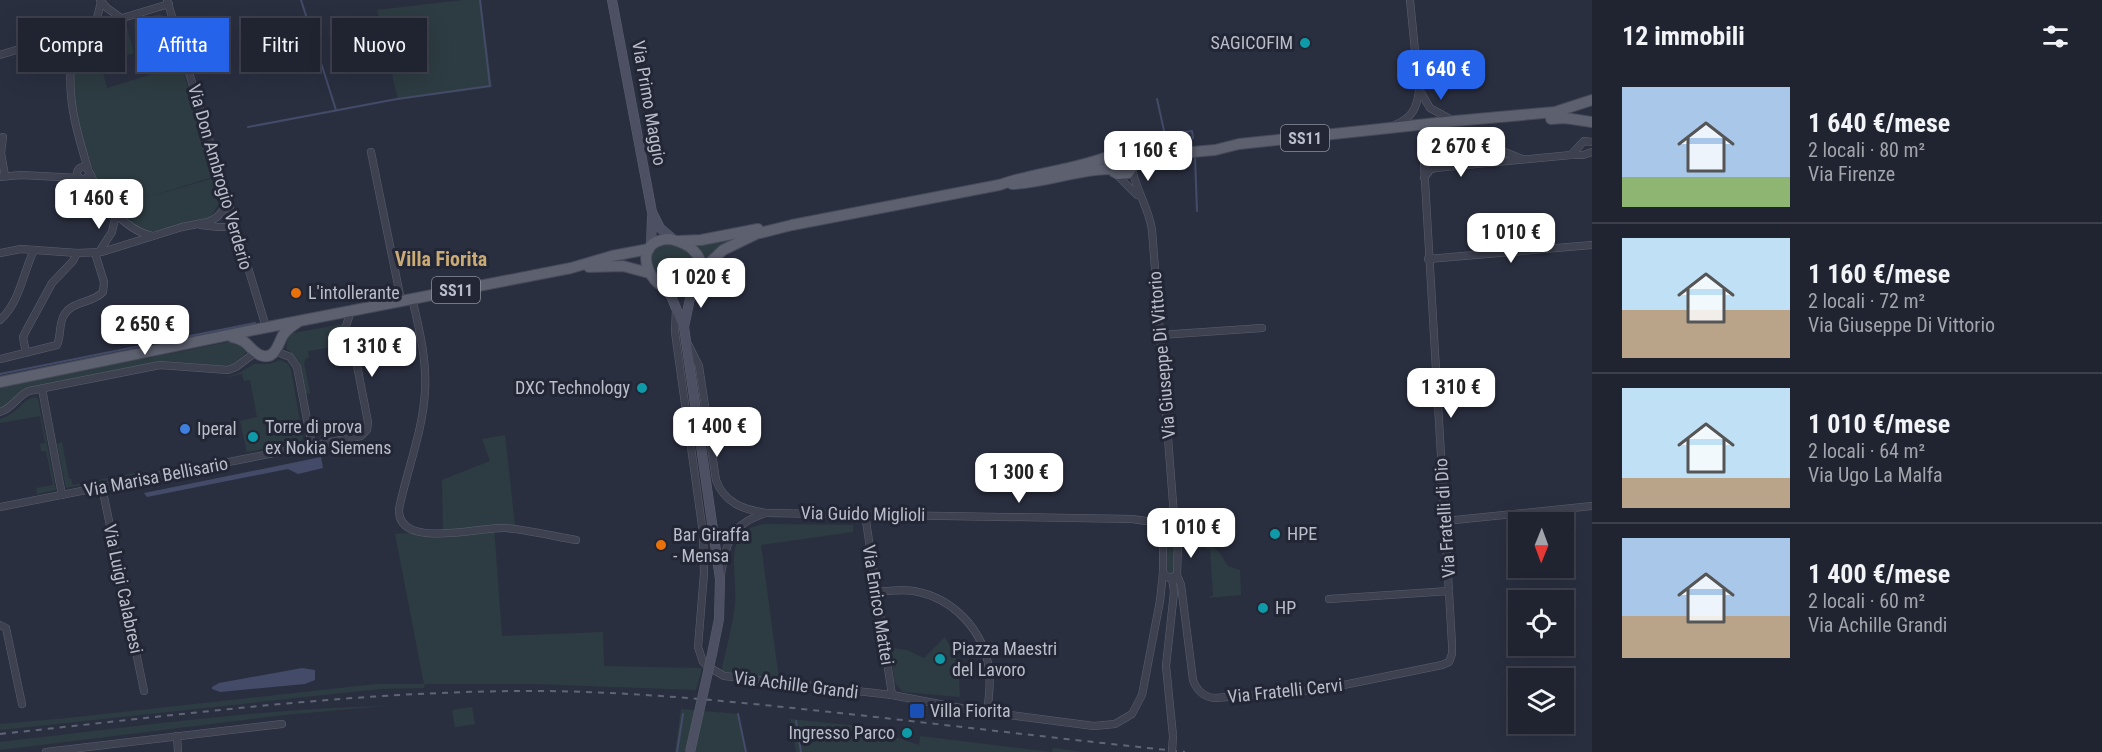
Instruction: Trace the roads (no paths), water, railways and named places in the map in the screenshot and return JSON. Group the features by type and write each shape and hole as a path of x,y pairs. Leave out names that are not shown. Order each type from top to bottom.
{"main road":[{"name":"Via Primo Maggio","path":"612,0 652,212 650,248"},
{"name":"SS11","path":"1370,132 1387,128 1555,112 1592,100"},
{"name":"SS11","path":"693,285 700,272 720,253 740,240 756,234 1096,162 1119,151 1239,144 1370,132 1414,131 1559,118 1592,122"},
{"name":"SS11","path":"999,184 1024,184 1095,169 1125,174 1147,156 1215,150 1239,144"},
{"path":"1125,152 1131,156 1132,166"},
{"path":"1112,155 1110,161 1114,171"},
{"name":"Via Primo Maggio","path":"652,212 660,228 676,241"},
{"name":"SS11","path":"0,382 263,327 566,268 650,248 664,239 701,240 737,232 792,225"},
{"path":"676,241 696,253 700,261 700,272"},
{"path":"649,273 645,261 650,248"},
{"name":"SS11","path":"566,268 616,266 636,269 649,273 668,289"},
{"path":"690,752 719,619 720,579 684,327 668,289 680,290 693,285"},
{"path":"684,327 693,285"},
{"path":"228,336 243,340 254,350 266,356 277,348 285,332 299,321"},
{"path":"254,350 252,338 263,327 277,333 277,348"}],"street":[{"path":"1387,128 1405,120 1412,114 1418,102 1419,91 1410,0"},
{"path":"97,18 100,1 121,18 168,2"},
{"name":"Via Don Ambrogio Verderio","path":"168,2 263,327"},
{"path":"0,55 18,50"},
{"path":"70,72 71,96 82,149 83,173 116,214 139,232 152,236"},
{"path":"1419,91 1430,108 1440,116 1455,121"},
{"path":"3,137 1,155 3,176 56,176 83,173"},
{"path":"1571,154 1584,141 1592,142"},
{"path":"1489,162 1494,153 1490,146"},
{"name":"Via Fratelli di Dio","path":"1451,658 1424,162 1432,152 1490,146 1522,159"},
{"path":"371,152 423,354 426,378 422,413 399,506 399,516 403,525 412,530 428,533 505,528 576,540"},
{"path":"1424,178 1430,170 1436,168 1571,154 1583,155 1592,152"},
{"name":"Via Giuseppe Di Vittorio","path":"1132,166 1142,201 1151,220 1174,493 1172,524 1178,539 1170,576"},
{"name":"Via Giuseppe Di Vittorio","path":"1114,171 1142,201"},
{"path":"0,253 18,250 97,252 214,219 228,205"},
{"path":"97,252 111,235 116,214"},
{"path":"196,225 235,227"},
{"path":"1428,259 1592,245"},
{"path":"0,320 17,295 34,250"},
{"path":"0,359 57,345 61,321 67,311 99,297 103,292 104,282 97,252"},
{"path":"26,353 23,342 27,328 51,286 73,261 77,253"},
{"path":"366,290 369,307"},
{"name":"Via Achille Grandi","path":"676,308 675,332 703,533 704,573 697,638 699,654 703,662 712,670 724,676 892,695 987,712 1107,726 1125,719 1136,708 1142,695 1160,601 1170,576"},
{"name":"Via Marisa Bellisario","path":"0,507 364,434 368,429 368,422 354,350 344,332 351,310"},
{"path":"1160,335 1262,328"},
{"path":"686,340 692,347 699,366 719,488 735,504 766,513"},
{"path":"277,348 291,358 297,367 312,446"},
{"path":"0,411 10,408 25,392 160,365 228,370 237,366 254,350"},
{"path":"42,389 62,495"},
{"name":"Via Luigi Calabresi","path":"102,487 144,691"},
{"path":"1445,520 1592,506"},
{"path":"720,579 731,535 745,522 766,513"},
{"name":"Via Guido Miglioli","path":"766,513 1132,519 1172,524"},
{"name":"Via Enrico Mattei","path":"864,514 892,695"},
{"path":"1172,524 1163,538 1174,592 1166,673 1173,736 1172,752"},
{"path":"1163,538 1170,534 1175,535 1178,539"},
{"name":"Via Fratelli Cervi","path":"1170,576 1181,585 1193,680 1200,692 1210,698 1319,690 1442,665 1451,658"},
{"path":"876,592 901,590 929,595 952,607 966,620 979,638 987,658 990,681 987,712"},
{"path":"1329,599 1449,591"},
{"path":"0,625 6,628 21,704"},
{"path":"46,752 282,724"},
{"path":"177,736 178,752"}],"water":[{"path":"321,457 323,468 298,474 288,469 147,497 144,493"},
{"path":"302,668 315,670 315,680 305,684 220,692 212,689 219,683"}],"waterway":[{"path":"301,0 336,110"},
{"path":"248,127 397,99 490,86 480,0"},
{"path":"1157,99 1165,135 1192,131 1193,138"},
{"path":"1195,157 1197,211"},
{"path":"0,374 255,323"},
{"path":"677,752 683,714"},
{"path":"738,714 746,752"},
{"path":"796,721 801,752"}],"railway":[{"path":"0,734 338,699 542,691 626,694 751,704 1185,752"}],"place":[{"name":"SAGICOFIM","path":"1305,43"},
{"name":"L'intollerante","path":"296,293"},
{"name":"DXC Technology","path":"642,388"},
{"name":"Iperal","path":"185,429"},
{"name":"Torre di prova ex Nokia Siemens","path":"253,437"},
{"name":"HPE","path":"1275,534"},
{"name":"Bar Giraffa - Mensa","path":"661,545"},
{"name":"HP","path":"1263,608"},
{"name":"Piazza Maestri del Lavoro","path":"940,659"},
{"name":"Villa Fiorita","path":"917,711"},
{"name":"Ingresso Parco","path":"907,733"}],"district":[{"name":"Villa Fiorita","path":"441,259"}]}
